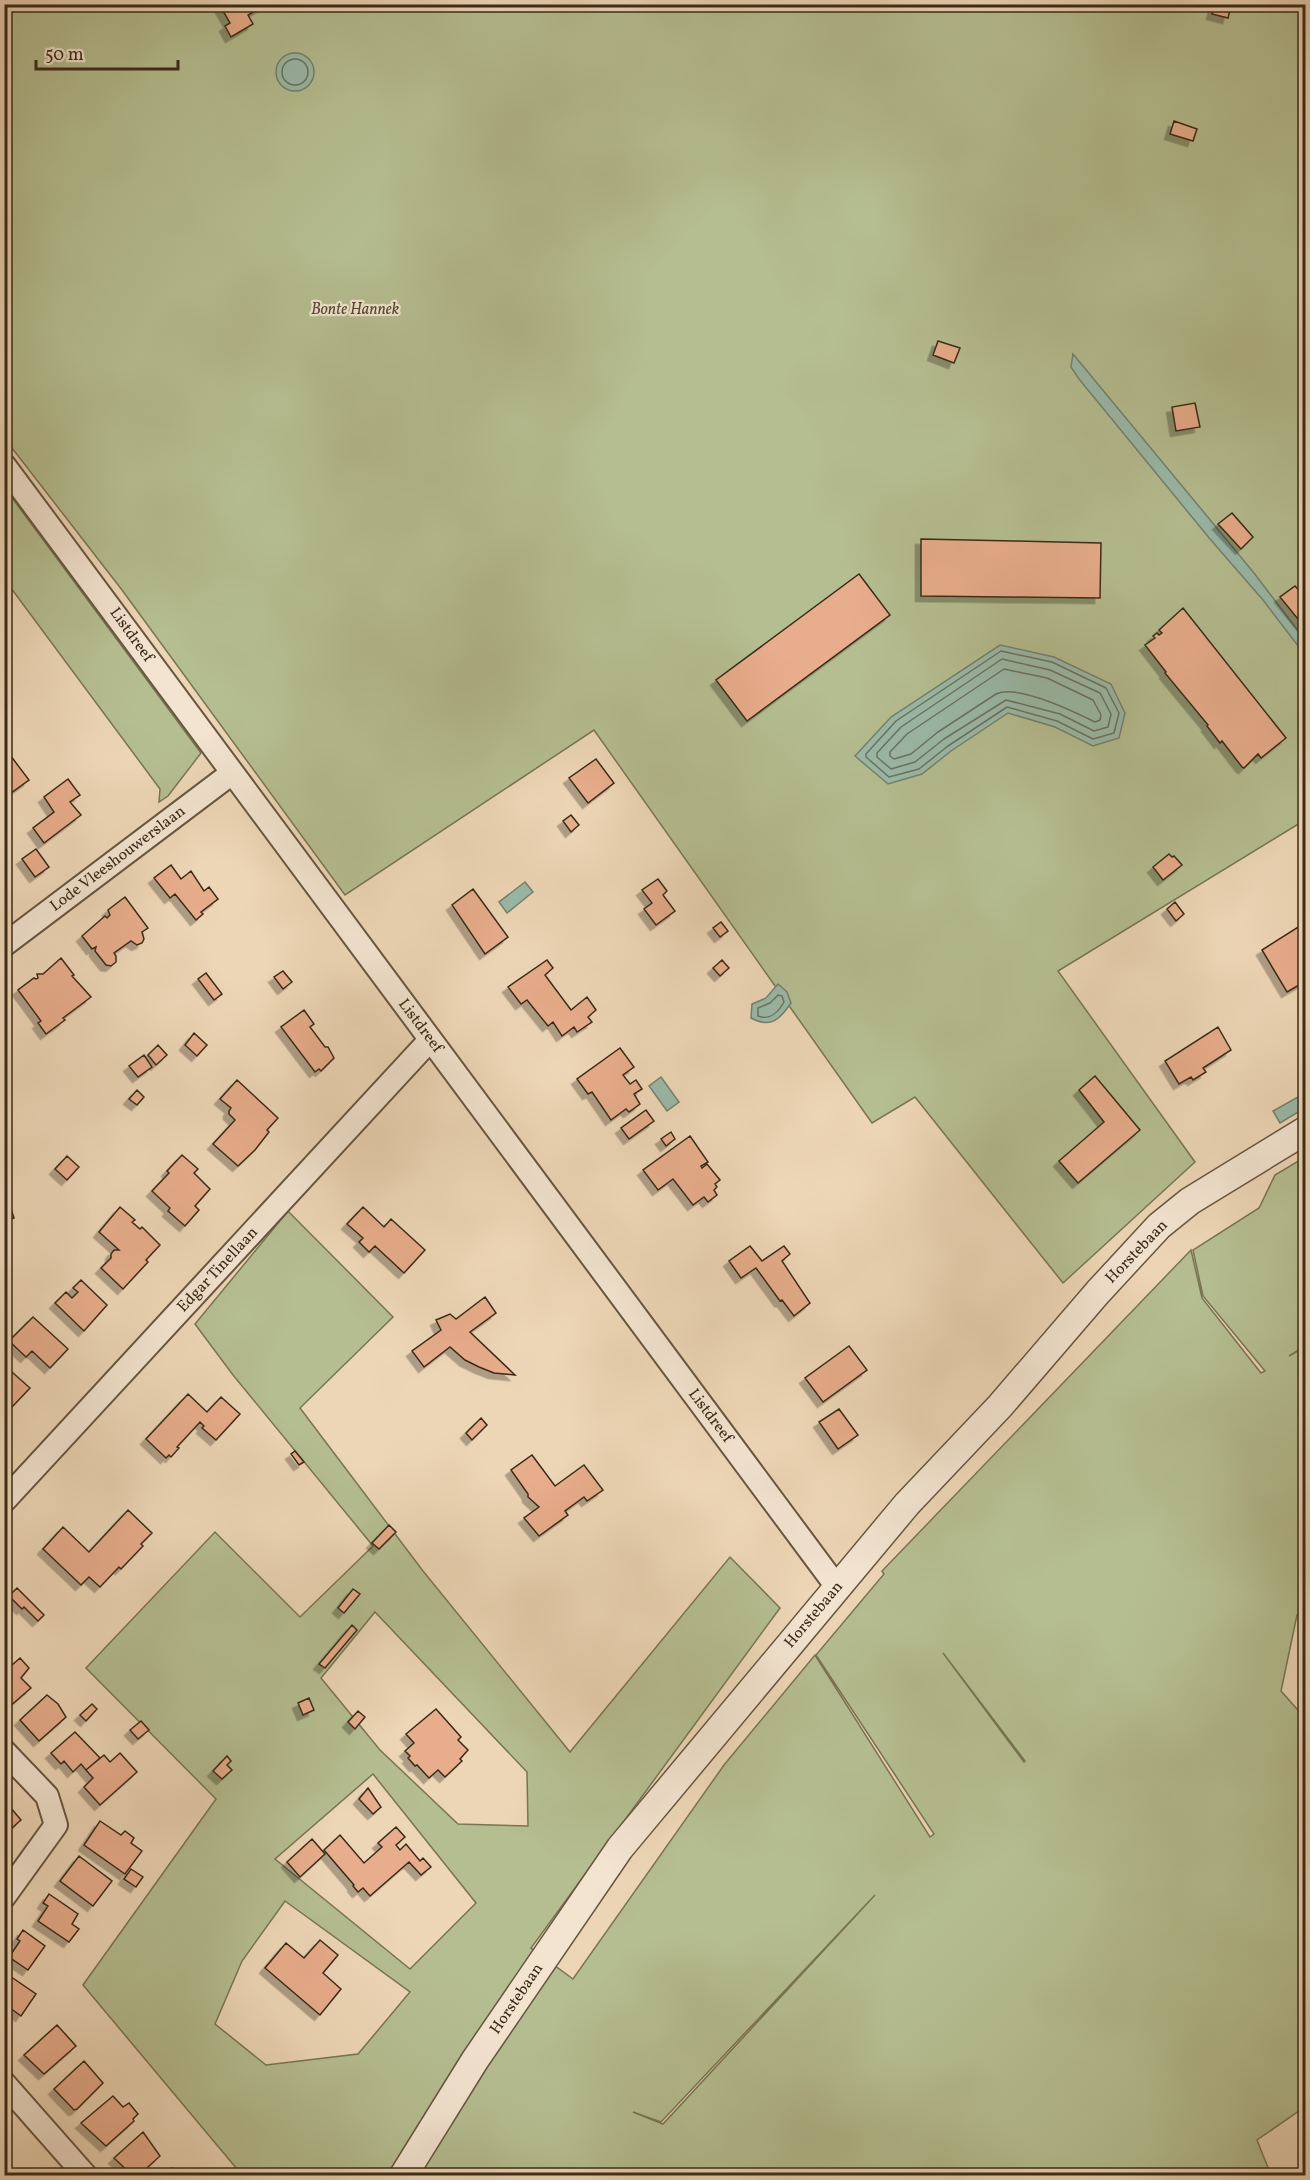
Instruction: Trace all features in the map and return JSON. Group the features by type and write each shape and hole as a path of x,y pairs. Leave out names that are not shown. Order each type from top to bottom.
{"street":[{"name":"Listdreef","path":"4,465 837,1587"},
{"name":"Lode Vleeshouwerslaan","path":"9,933 232,773"},
{"name":"Edgar Tinellaan","path":"5,1500 430,1040"},
{"name":"Horstebaan","path":"403,2175 475,2060 620,1848 907,1504 1000,1406 1098,1292 1159,1226 1190,1201 1305,1130"},
{"path":"4,1750 47,1796 56,1826 4,1897"},
{"path":"4,2083 86,2175"}],"green space":[{"name":"Bonte Hannek","path":"5,5 1305,5 1305,820 1058,971 1195,1162 1063,1283 915,1097 872,1123 594,730 345,895 122,590 5,439"},
{"path":"4,487 201,753 168,796 159,802 160,789 5,580"},
{"path":"1305,1157 1305,1346 1289,1356 1305,1347 1306,1469 1303,1471 1305,1470 1306,1610 1297,1615 1281,1691 1305,1718 1306,2106 1257,2140 1271,2175 242,2175 83,1985 216,1799 86,1668 215,1532 300,1617 373,1546 233,1375 195,1324 288,1211 393,1317 300,1408 423,1571 570,1752 730,1557 780,1608 531,1948 573,1979 724,1765 815,1655 930,1837 934,1834 816,1655 884,1574 882,1571 1191,1250 1202,1298 1261,1373 1265,1371 1203,1296 1193,1250 1259,1208 1275,1175","holes":["375,1612 527,1772 528,1826 458,1824 380,1750 321,1678","943,1653 1025,1761 1024,1762","373,1774 476,1903 410,1969 275,1859","875,1895 663,2124 633,2112 661,2122","285,1901 410,1992 358,2054 266,2065 215,2024 242,1961"]}],"water":[{"path":"295,53 308,59 314,72 308,85 295,91 282,85 276,72 282,59"},
{"path":"1073,354 1254,573 1305,640 1305,655 1263,600 1079,379 1071,367"},
{"path":"1000,645 1054,657 1111,684 1125,713 1119,738 1093,746 1055,727 1008,713 951,751 922,774 888,784 855,756 891,717"},
{"path":"525,882 533,892 507,913 499,902"},
{"path":"778,984 787,992 791,1003 787,1009 779,1018 770,1022 764,1023 751,1018 752,1004 766,998"},
{"path":"661,1077 679,1102 667,1111 649,1086"},
{"path":"1305,1093 1305,1108 1280,1123 1273,1111"}],"building":[{"path":"219,4 267,4 248,15 253,24 231,37 225,26 230,23"},
{"path":"1214,6 1230,10 1228,18 1212,14"},
{"path":"1174,121 1197,129 1193,141 1170,134"},
{"path":"938,341 960,348 954,363 933,355"},
{"path":"1195,403 1200,427 1176,431 1172,407"},
{"path":"1232,513 1253,537 1241,549 1218,524"},
{"path":"921,539 1101,543 1100,598 921,596"},
{"path":"859,574 890,615 747,721 716,680"},
{"path":"1295,586 1306,598 1306,629 1280,597"},
{"path":"1183,608 1286,738 1261,758 1258,754 1244,768 1222,741 1220,743 1145,645 1155,638 1153,636 1157,633 1159,635 1162,633 1159,630"},
{"path":"4,747 29,780 4,798"},
{"path":"596,759 614,783 588,803 569,778"},
{"path":"68,779 80,795 70,802 81,815 44,843 33,828 54,812 44,797"},
{"path":"571,815 579,825 571,832 563,821"},
{"path":"36,849 49,867 35,877 22,859"},
{"path":"1169,854 1182,865 1163,880 1153,867"},
{"path":"171,865 181,879 191,871 204,891 209,887 218,899 201,912 203,914 196,920 175,894 170,898 154,878"},
{"path":"658,879 667,891 663,895 675,911 656,925 644,909 652,903 642,890"},
{"path":"473,889 508,937 485,954 452,905"},
{"path":"125,897 148,928 142,932 144,939 142,943 137,945 131,941 114,953 116,962 111,966 106,965 95,951 96,947 92,949 82,936 105,916 107,918 110,915 108,910"},
{"path":"1175,902 1184,914 1176,921 1167,909"},
{"path":"721,922 728,931 720,937 713,928"},
{"path":"1303,924 1306,928 1306,981 1287,992 1262,950"},
{"path":"61,958 74,975 72,976 91,997 46,1034 38,1023 41,1021 18,990 34,978 38,978 37,974 43,974"},
{"path":"547,960 553,968 545,975 571,1010 587,997 596,1010 588,1017 592,1022 577,1032 574,1027 562,1036 553,1022 548,1026 527,1000 521,1004 508,987"},
{"path":"722,960 729,968 720,976 713,968"},
{"path":"283,971 292,982 283,989 274,977"},
{"path":"206,973 222,994 214,1000 198,979"},
{"path":"304,1010 314,1024 310,1027 325,1047 328,1047 334,1058 321,1071 319,1069 315,1072 281,1027"},
{"path":"1218,1027 1231,1050 1203,1068 1206,1072 1193,1080 1191,1077 1179,1084 1165,1061"},
{"path":"194,1033 207,1045 197,1056 185,1045"},
{"path":"158,1045 167,1055 156,1065 148,1055"},
{"path":"620,1048 634,1067 623,1075 630,1084 636,1080 642,1089 634,1094 640,1104 629,1112 626,1109 611,1120 592,1092 588,1094 577,1079"},
{"path":"144,1055 152,1067 138,1077 129,1066"},
{"path":"1095,1076 1140,1130 1078,1183 1059,1161 1104,1122 1079,1090"},
{"path":"237,1080 278,1118 267,1130 269,1132 255,1150 238,1166 213,1144 235,1120 229,1114 231,1108 220,1099"},
{"path":"137,1090 144,1097 137,1105 129,1099"},
{"path":"646,1110 654,1121 629,1139 621,1128"},
{"path":"671,1132 675,1139 666,1146 661,1139"},
{"path":"690,1136 708,1162 701,1166 702,1168 707,1164 720,1180 715,1184 717,1187 714,1190 717,1195 708,1202 704,1197 693,1205 673,1179 658,1190 643,1170"},
{"path":"182,1155 198,1169 194,1173 210,1189 195,1206 199,1210 185,1226 168,1211 170,1208 152,1191"},
{"path":"67,1156 79,1167 67,1180 55,1169"},
{"path":"120,1207 135,1220 132,1222 140,1229 142,1227 160,1245 123,1289 101,1268 111,1258 114,1250 119,1250 99,1232"},
{"path":"363,1207 384,1227 391,1219 425,1250 404,1273 375,1246 369,1252 359,1242 363,1238 347,1224"},
{"path":"11,1209 14,1218 4,1221 4,1211"},
{"path":"750,1246 762,1261 784,1246 790,1254 782,1261 810,1303 794,1316 756,1268 741,1278 729,1261"},
{"path":"81,1280 107,1305 84,1331 55,1303 66,1292 72,1298 78,1292 73,1288"},
{"path":"485,1297 496,1313 470,1332 515,1375 494,1373 479,1367 465,1360 450,1347 424,1367 412,1351 441,1330 436,1320 450,1314 456,1319"},
{"path":"33,1317 68,1349 50,1368 32,1351 26,1357 9,1341"},
{"path":"849,1346 867,1370 823,1402 805,1378"},
{"path":"4,1365 30,1388 12,1407 4,1403"},
{"path":"188,1394 207,1412 221,1397 240,1414 216,1440 202,1428 204,1426 200,1422 171,1457 169,1455 166,1458 146,1439"},
{"path":"839,1409 858,1435 838,1449 819,1422"},
{"path":"481,1418 487,1425 472,1440 466,1433"},
{"path":"295,1451 304,1462 299,1465 291,1454"},
{"path":"532,1455 555,1486 584,1465 603,1490 587,1501 584,1497 565,1511 568,1515 539,1536 524,1518 539,1507 528,1497 511,1470"},
{"path":"128,1510 152,1533 121,1569 119,1567 100,1587 89,1577 81,1585 43,1549 63,1527 89,1552"},
{"path":"389,1525 396,1532 379,1549 372,1543"},
{"path":"17,1588 44,1615 38,1621 9,1596"},
{"path":"353,1589 360,1594 344,1613 338,1608"},
{"path":"352,1625 357,1630 325,1668 319,1664"},
{"path":"20,1658 29,1668 21,1678 31,1688 9,1707 4,1702 4,1672"},
{"path":"47,1695 58,1704 66,1717 39,1741 20,1720"},
{"path":"309,1698 314,1710 303,1715 298,1703"},
{"path":"92,1704 97,1709 86,1721 80,1715"},
{"path":"436,1709 461,1737 458,1740 468,1750 460,1759 462,1761 445,1777 438,1770 429,1778 408,1758 410,1756 405,1751 414,1743 406,1734"},
{"path":"358,1711 365,1717 355,1729 348,1722"},
{"path":"141,1721 149,1730 138,1739 130,1730"},
{"path":"75,1732 100,1758 86,1770 81,1764 73,1772 64,1761 61,1764 51,1753"},
{"path":"120,1753 137,1772 100,1805 84,1787 93,1778 86,1770 104,1755 110,1762"},
{"path":"227,1756 231,1761 227,1765 232,1770 222,1779 213,1771"},
{"path":"368,1788 381,1807 373,1814 359,1799"},
{"path":"4,1800 21,1820 4,1835"},
{"path":"100,1821 121,1835 125,1831 134,1838 131,1843 142,1851 125,1874 84,1845"},
{"path":"396,1827 405,1837 396,1845 400,1850 406,1844 420,1861 423,1858 431,1867 421,1875 409,1862 370,1896 363,1888 358,1892 324,1850 340,1835 364,1863 382,1847 378,1843"},
{"path":"312,1839 325,1854 300,1877 287,1862"},
{"path":"79,1856 112,1881 93,1906 60,1881"},
{"path":"131,1869 143,1877 136,1887 124,1879"},
{"path":"49,1894 78,1914 72,1924 79,1929 69,1942 38,1921 48,1906 43,1903"},
{"path":"23,1930 45,1946 28,1970 9,1957 20,1941 17,1939"},
{"path":"320,1940 338,1955 323,1973 341,1989 320,2015 265,1968 286,1943 304,1958"},
{"path":"4,1972 36,1994 21,2016 10,2008 8,2011 4,2009"},
{"path":"57,2025 76,2046 44,2074 24,2055"},
{"path":"84,2061 103,2083 74,2110 54,2089"},
{"path":"113,2096 123,2107 129,2103 138,2114 133,2119 134,2121 106,2146 81,2123"},
{"path":"143,2132 160,2156 138,2176 133,2176 114,2158"},
{"path":"172,2168 178,2176 163,2176"},
{"path":"34,2169 39,2176 26,2176"}]}
